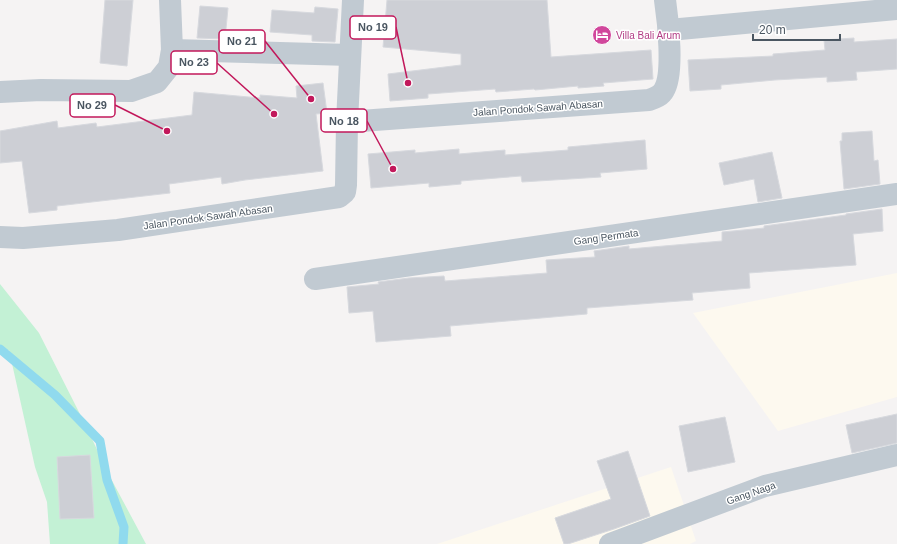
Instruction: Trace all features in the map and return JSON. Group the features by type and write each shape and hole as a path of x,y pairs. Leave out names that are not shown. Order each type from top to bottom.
{"street":[{"path":"0,92 41,90 131,91 157,82 169,66 172,50 170,0"},
{"name":"Jalan Pondok Sawah Abasan","path":"0,237 23,238 118,230 339,197 344,192 346,185 347,122 353,0"},
{"name":"Jalan Pondok Sawah Abasan","path":"347,122 649,100 658,97 664,92 668,81 669,30 665,0"},
{"path":"669,30 897,9"},
{"path":"172,50 350,55"},
{"name":"Gang Permata","path":"315,279 897,194"},
{"name":"Gang Naga","path":"610,544 765,486 897,455"}],"shaded area":[{"path":"897,273 897,397 778,431 693,313"},
{"path":"671,467 696,541 690,544 437,544"}],"green space":[{"path":"0,284 39,333 109,475 146,544 50,544 47,502 35,467 9,350 0,352"}],"building":[{"path":"105,0 133,0 127,66 100,63"},
{"path":"387,0 547,0 551,57 651,50 653,79 603,83 604,86 578,88 578,86 496,92 495,89 428,94 428,98 390,101 388,74 461,65 461,54 383,47"},
{"path":"200,6 228,8 225,39 197,38"},
{"path":"315,7 338,9 335,42 312,41 312,35 270,32 272,10 314,13"},
{"path":"854,38 854,42 897,39 897,69 856,72 857,80 827,82 827,77 775,80 721,85 721,89 690,91 688,60 773,56 773,54 825,50 824,40"},
{"path":"323,83 327,113 316,114 323,171 222,184 221,177 169,184 170,193 57,206 57,210 29,213 22,161 0,163 0,131 57,121 58,128 96,123 97,127 192,115 194,92 260,98 260,95 297,98 296,86"},
{"path":"872,131 874,161 878,160 880,184 844,189 840,141 842,141 842,133"},
{"path":"645,140 647,169 600,173 601,177 522,182 521,176 461,181 461,184 429,187 429,183 371,188 368,154 415,150 415,153 459,149 459,154 505,150 505,155 568,150 568,147"},
{"path":"772,152 782,198 758,202 754,179 724,185 719,163"},
{"path":"882,209 883,231 853,234 856,265 749,273 750,288 692,293 693,300 587,308 587,314 450,326 451,336 376,342 373,311 349,313 347,287 379,284 378,282 409,278 444,276 445,281 547,273 546,260 595,257 594,251 629,246 629,249 722,241 722,232 764,228 764,226"},
{"path":"897,414 897,443 852,453 846,425"},
{"path":"725,417 735,462 688,472 679,426"},
{"path":"628,451 650,516 568,544 564,544 555,518 611,499 597,461"},
{"path":"90,455 94,518 60,519 57,457"}],"waterway":[{"path":"0,349 55,395 100,441 107,480 124,527 123,544"}],"place":[{"name":"Villa Bali Arum","path":"602,35"},
{"name":"No 19","path":"408,83"},
{"name":"No 21","path":"311,99"},
{"name":"No 23","path":"274,114"},
{"name":"No 29","path":"167,131"},
{"name":"No 18","path":"393,169"}]}
